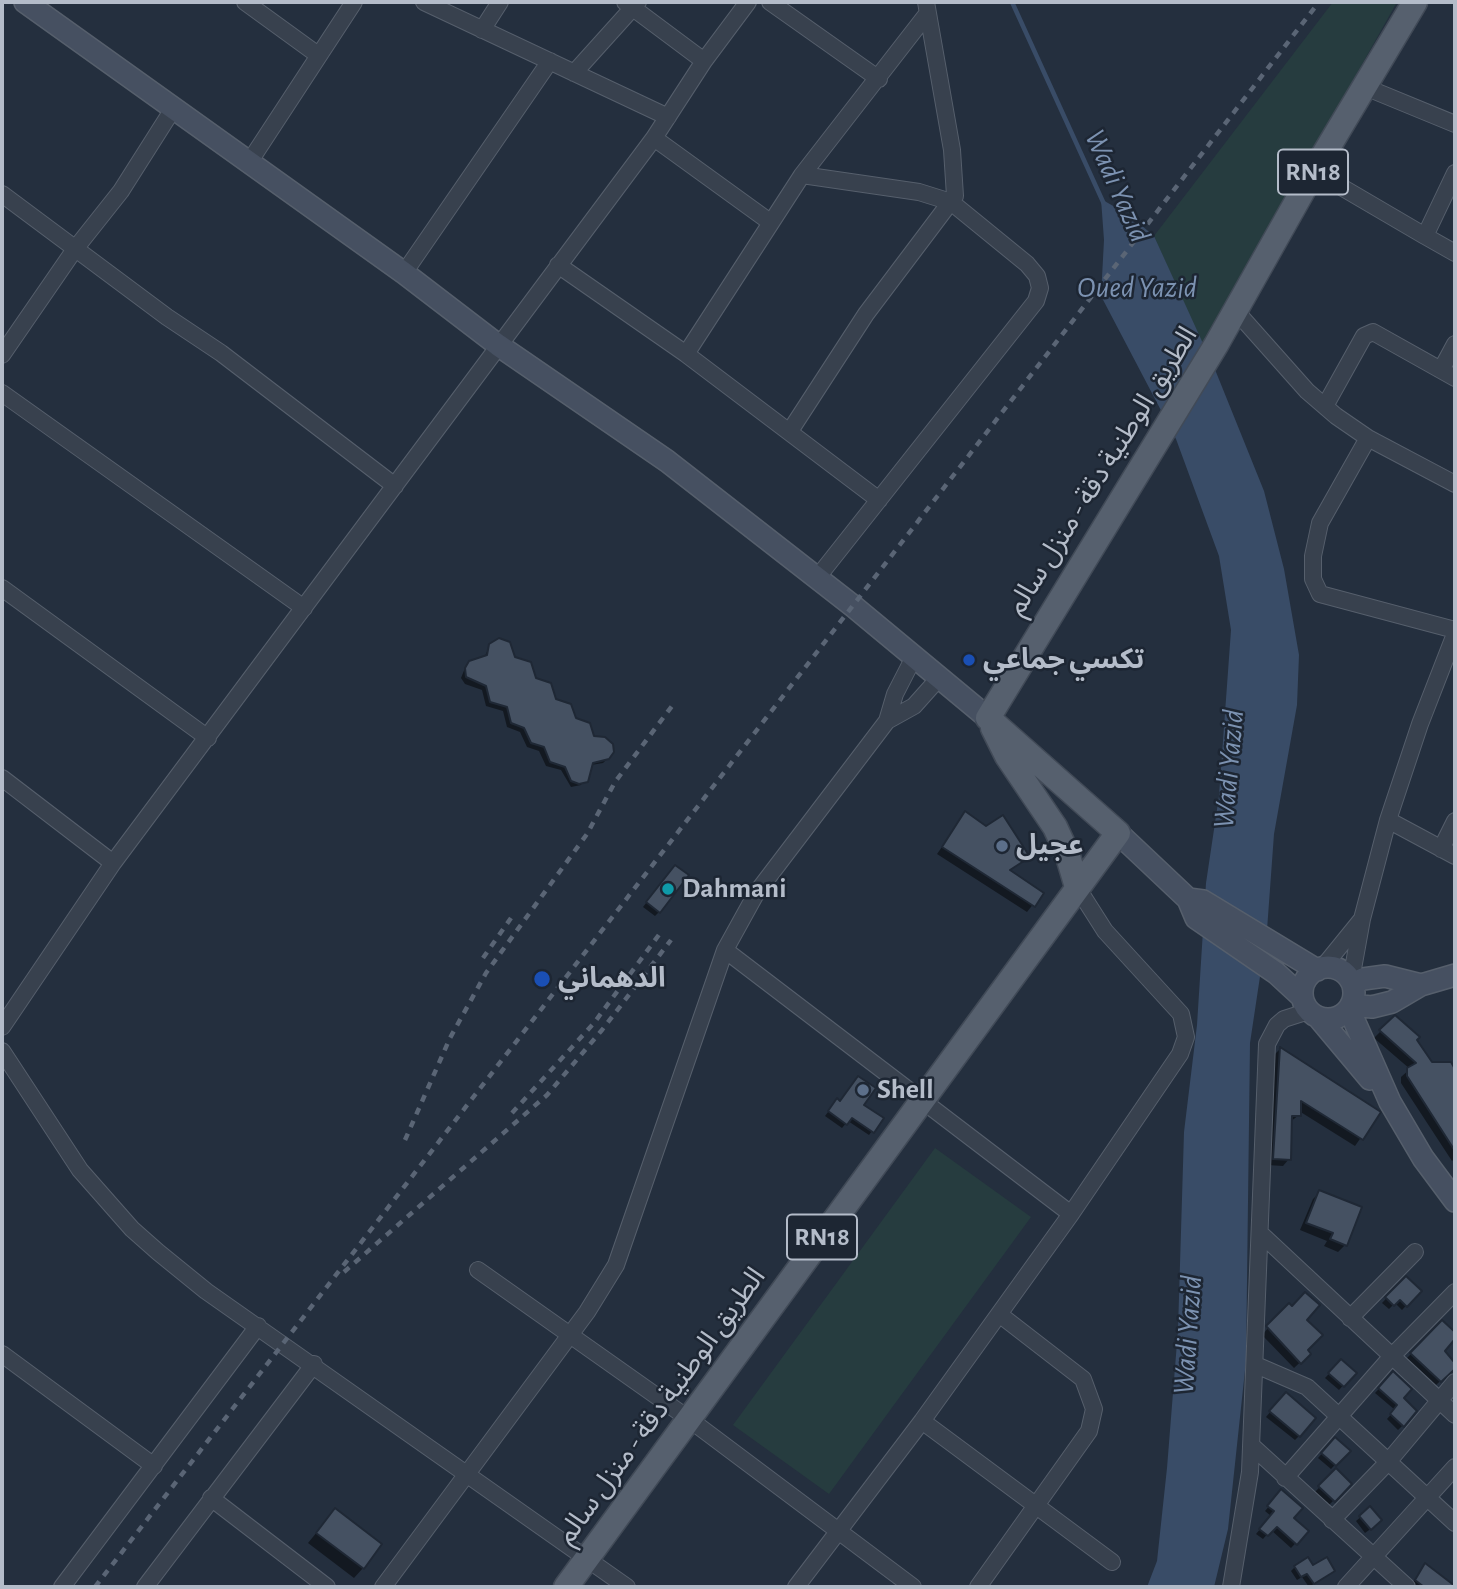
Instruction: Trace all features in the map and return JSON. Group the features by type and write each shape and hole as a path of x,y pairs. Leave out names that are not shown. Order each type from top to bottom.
{"main road":[{"path":"25,2 404,274 498,345 667,461 817,578 988,718 1310,1008 1390,1102 1423,1158 1455,1201"},
{"name":"الطريق الوطنية دقة - منزل سالم","path":"988,718 1216,345 1314,171 1415,2"},
{"path":"988,718 1007,756 1064,845 1077,887"},
{"name":"الطريق الوطنية دقة - منزل سالم","path":"566,1587 990,1012 1118,833"},
{"path":"1196,906 1320,968 1336,968 1351,995 1390,1102"},
{"path":"1310,1008 1305,981 1320,968"},
{"path":"1351,995 1372,1007 1391,1002 1421,985 1455,975"},
{"path":"1310,1008 1335,1018 1363,979 1385,976 1421,985"}],"street":[{"path":"245,2 318,55"},
{"path":"248,164 354,2"},
{"path":"424,2 668,117"},
{"path":"482,30 500,2"},
{"path":"2,1027 113,863 654,138 704,61 748,2"},
{"path":"770,2 879,79"},
{"path":"574,73 633,4 704,61"},
{"path":"686,354 802,175 879,79 927,8"},
{"path":"790,431 866,314 951,202 957,188 927,8"},
{"path":"404,274 550,61"},
{"path":"1366,87 1455,124"},
{"path":"2,355 75,249 121,191 173,109"},
{"path":"654,138 770,222"},
{"path":"1314,171 1455,253"},
{"path":"1424,236 1455,173"},
{"path":"802,175 919,192 951,202 1027,264 1037,276 1040,288 1036,301 817,578"},
{"path":"2,194 221,353 395,486"},
{"path":"558,265 686,354 878,500"},
{"path":"1235,310 1280,362 1325,406 1368,438 1455,484"},
{"path":"1325,406 1364,336 1373,332 1381,334 1448,374 1455,344"},
{"path":"2,393 304,608"},
{"path":"1351,995 1362,919 1388,820 1455,632 1320,594 1314,579 1313,556 1320,523 1368,438"},
{"path":"2,588 208,738"},
{"path":"383,1587 569,1335 616,1265 725,950 757,892 887,720 894,694 914,657"},
{"path":"887,720 914,706 939,678"},
{"path":"2,778 113,863"},
{"path":"1388,820 1448,853 1455,821"},
{"path":"796,1587 922,1421 1071,1214 1180,1054 1186,1037 1181,1014 1105,931 1077,887"},
{"path":"1320,968 1362,919"},
{"path":"725,950 1071,1214"},
{"path":"1231,1587 1246,1506 1252,1446 1267,1044 1277,1025 1284,1019 1310,1008"},
{"path":"2,1051 80,1170 132,1229 206,1291 314,1364 627,1587"},
{"path":"1260,1233 1455,1415"},
{"path":"1350,1318 1415,1252"},
{"path":"478,1270 689,1419 913,1587"},
{"path":"1285,1478 1340,1419 1393,1355 1455,1292"},
{"path":"978,1587 1039,1505 1093,1420 1093,1400 1083,1379 999,1314"},
{"path":"62,1587 258,1326"},
{"path":"2,1354 154,1466"},
{"path":"145,1587 314,1364"},
{"path":"1256,1365 1295,1379 1319,1396 1340,1419 1455,1523"},
{"path":"1332,1520 1388,1462 1455,1382"},
{"path":"922,1421 1039,1505 1112,1562"},
{"path":"1252,1446 1407,1587"},
{"path":"1346,1587 1429,1499 1455,1467"},
{"path":"211,1499 327,1587"}],"green space":[{"path":"1333,2 1397,2 1203,348 1154,236"},
{"path":"935,1148 1031,1217 829,1494 733,1425"}],"water":[{"name":"Oued Yazid","path":"1101,199 1129,215 1154,236 1216,372 1264,491 1284,569 1299,655 1297,705 1274,834 1267,930 1250,1043 1246,1361 1228,1529 1214,1587 1147,1587 1157,1561 1167,1468 1178,1330 1184,1132 1197,1025 1206,883 1219,796 1231,630 1219,556 1176,439 1101,296 1104,240"}],"building":[{"path":"499,638 510,642 515,657 531,662 536,678 551,683 556,699 571,704 576,718 590,723 594,736 605,737 613,744 614,752 609,759 593,763 588,782 579,784 571,781 565,767 550,762 544,747 531,743 524,728 511,723 507,707 490,702 486,686 466,677 465,668 469,661 487,655 489,644"},
{"path":"965,811 986,826 1003,815 1030,857 1010,870 1044,893 1035,907 942,847"},
{"name":"Dahmani","path":"675,865 689,875 660,913 646,902"},
{"path":"1395,1015 1420,1037 1417,1040 1432,1062 1451,1062 1455,1069 1455,1151 1407,1076 1407,1068 1416,1063 1379,1030"},
{"path":"1280,1047 1381,1112 1363,1140 1301,1101 1301,1116 1292,1116 1291,1160 1273,1159"},
{"path":"858,1076 876,1088 864,1105 884,1118 874,1133 852,1118 847,1125 828,1111 837,1098 840,1101"},
{"path":"1319,1190 1362,1207 1347,1246 1330,1239 1333,1233 1306,1223"},
{"path":"1406,1276 1422,1291 1407,1307 1400,1300 1394,1306 1385,1297"},
{"path":"1305,1292 1320,1305 1307,1320 1323,1335 1308,1350 1311,1354 1301,1364 1266,1326 1289,1303 1292,1306"},
{"path":"1442,1320 1455,1332 1455,1339 1445,1351 1455,1363 1455,1369 1441,1382 1410,1353"},
{"path":"1341,1359 1357,1373 1344,1387 1328,1373"},
{"path":"1393,1371 1412,1389 1404,1398 1417,1411 1404,1427 1390,1414 1397,1405 1378,1388"},
{"path":"1286,1392 1316,1418 1300,1437 1269,1411"},
{"path":"1335,1437 1351,1451 1336,1466 1321,1453"},
{"path":"1336,1468 1352,1484 1335,1502 1318,1486"},
{"path":"1281,1489 1303,1508 1294,1518 1309,1531 1297,1545 1277,1527 1268,1536 1259,1529 1274,1511 1267,1506"},
{"path":"1370,1506 1382,1520 1371,1530 1359,1516"},
{"path":"335,1508 382,1544 364,1569 316,1533"},
{"path":"1308,1557 1313,1565 1327,1557 1335,1571 1314,1584 1307,1574 1301,1577 1294,1566"},
{"path":"1425,1563 1455,1587 1424,1587 1415,1580"}],"waterway":[{"name":"Wadi Yazid","path":"1012,2 1104,204"}],"railway":[{"path":"95,1587 1319,2"},
{"path":"405,1140 450,1038 486,973 587,834 615,782 672,706"},
{"path":"483,958 511,918"},
{"path":"512,1113 594,1023 661,932"},
{"path":"344,1272 547,1095 602,1030 671,940"}],"place":[{"name":"تكسي جماعي","path":"969,660"},
{"name":"عجيل","path":"1002,846"},
{"name":"Dahmani","path":"668,889"},
{"name":"الدهماني","path":"542,979"},
{"name":"Shell","path":"863,1090"}]}
